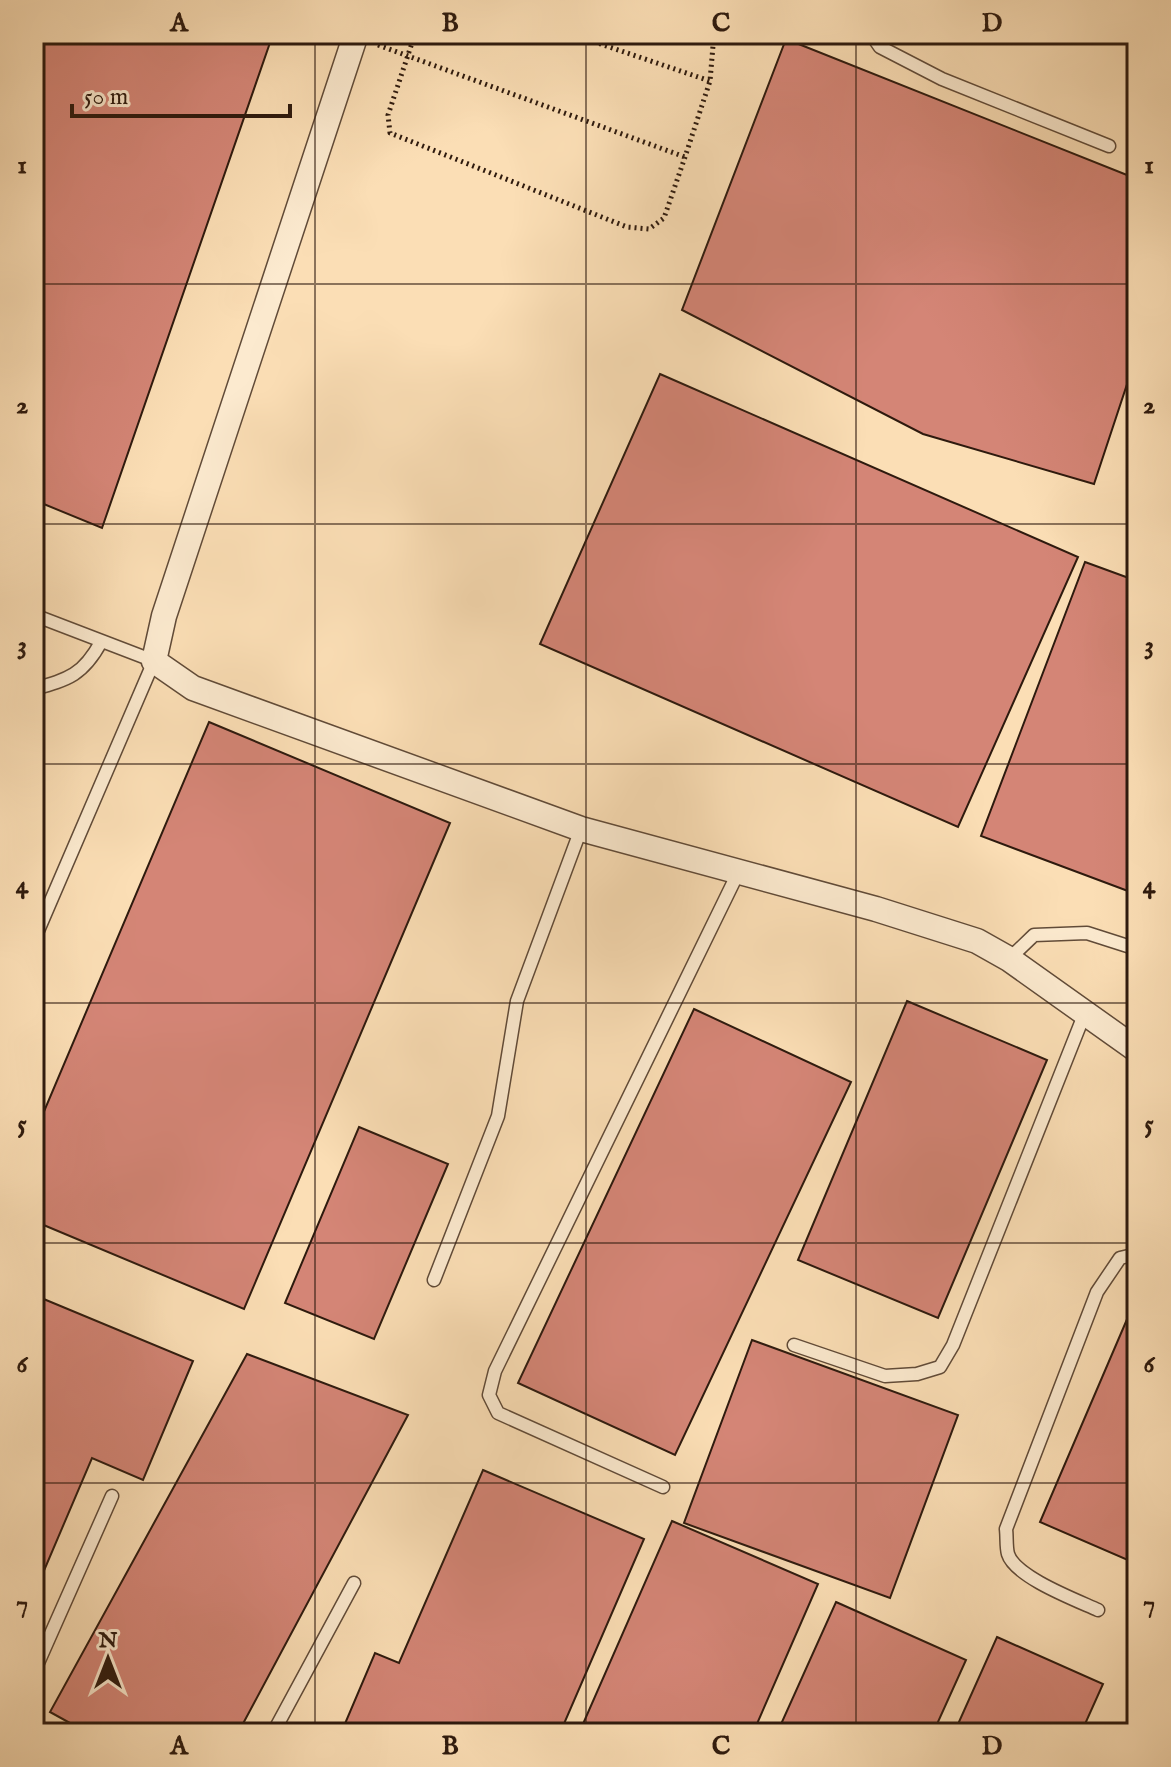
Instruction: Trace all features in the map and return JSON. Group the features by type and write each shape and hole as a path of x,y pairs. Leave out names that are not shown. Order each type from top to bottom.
{"street":[{"path":"354,35 164,616 154,661 193,688 581,829 876,909 977,941 1009,959 1137,1050"}],"lane":[{"path":"871,34 880,47 942,79 1109,146"},
{"path":"34,615 154,661 34,940"},
{"path":"34,689 72,678 90,662 101,642"},
{"path":"434,1280 498,1116 517,1001 581,829"},
{"path":"663,1487 498,1413 489,1395 495,1371 738,873"},
{"path":"1009,959 1034,935 1087,933 1137,949"},
{"path":"794,1345 885,1376 917,1374 940,1367 953,1345 1084,1015"},
{"path":"1098,1610 1057,1592 1018,1567 1008,1556 1006,1529 1097,1292 1120,1258 1137,1254"},
{"path":"34,1672 112,1496"},
{"path":"273,1733 354,1583"}],"path":[{"path":"415,34 388,115 390,133 627,227 649,229 664,218 685,157 710,81 714,34"},
{"path":"571,34 710,81"},
{"path":"406,57 685,157"}],"building":[{"path":"34,34 273,34 102,528 34,500"},
{"path":"786,39 1137,179 1137,354 1094,484 923,434 682,310"},
{"path":"660,374 1078,557 958,827 540,644"},
{"path":"1085,562 1137,581 1136,894 981,836"},
{"path":"209,722 450,823 244,1309 34,1221 34,1135"},
{"path":"907,1001 1047,1060 938,1318 798,1260"},
{"path":"694,1009 851,1082 675,1455 518,1383"},
{"path":"359,1127 448,1164 374,1339 285,1303"},
{"path":"34,1295 193,1361 143,1480 92,1458 34,1594"},
{"path":"1137,1296 1137,1564 1040,1522"},
{"path":"752,1340 958,1415 890,1598 684,1523"},
{"path":"247,1354 408,1415 238,1733 88,1733 50,1712"},
{"path":"483,1470 644,1539 560,1733 341,1733 375,1653 399,1663"},
{"path":"672,1521 818,1584 753,1733 579,1733"},
{"path":"836,1602 966,1660 933,1733 777,1733"},
{"path":"997,1637 1103,1684 1081,1733 954,1733"}]}
